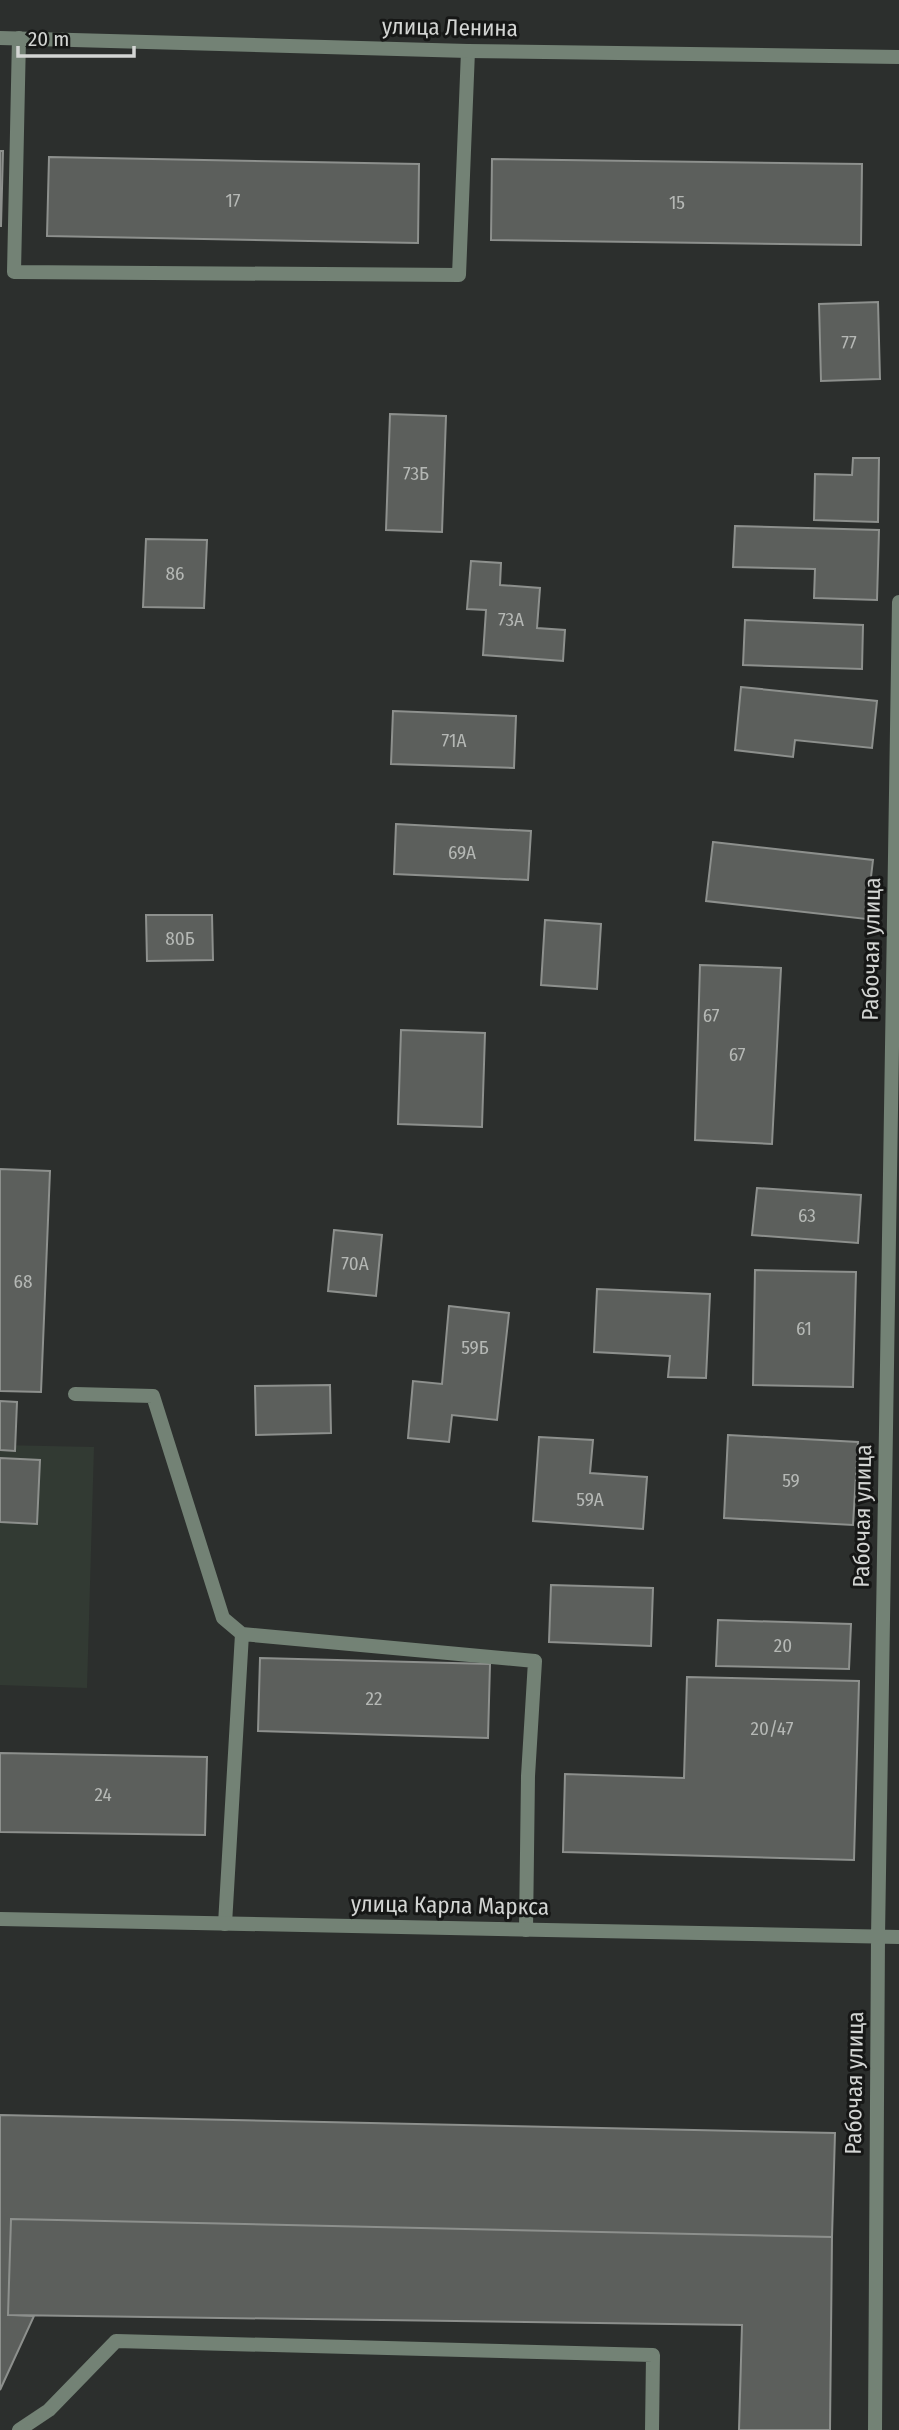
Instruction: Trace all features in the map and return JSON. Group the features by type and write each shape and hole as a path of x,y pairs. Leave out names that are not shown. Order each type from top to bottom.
{"street":[{"name":"улица Ленина","path":"0,38 468,51 899,57"},
{"path":"19,38 14,272 459,275 468,51"},
{"name":"Рабочая улица","path":"875,2430 878,1937 899,602"},
{"path":"75,1394 153,1396 223,1618 242,1634 535,1661 528,1776 526,1930"},
{"path":"225,1924 242,1634"},
{"name":"улица Карла Маркса","path":"0,1919 899,1937"},
{"path":"19,2430 49,2410 116,2340 653,2355 652,2430"}],"shaded area":[{"path":"0,1445 94,1447 87,1688 0,1685"}],"building":[{"path":"0,151 3,151 1,226 0,226"},
{"path":"49,157 419,164 418,243 47,236"},
{"path":"492,159 862,164 861,245 491,240"},
{"path":"878,302 880,379 821,381 819,304"},
{"path":"390,414 446,416 442,532 386,530"},
{"path":"853,458 879,458 878,522 814,520 815,474 852,475"},
{"path":"735,526 879,530 877,600 814,598 815,569 733,567"},
{"path":"146,539 207,540 204,608 143,607"},
{"path":"471,561 501,563 500,585 540,588 537,628 565,630 563,661 483,655 486,610 467,609"},
{"path":"745,620 863,625 862,669 743,665"},
{"path":"741,687 877,701 872,748 795,740 793,757 735,750"},
{"path":"393,711 516,716 514,768 391,764"},
{"path":"396,824 531,831 528,880 394,874"},
{"path":"713,842 873,860 866,919 706,901"},
{"path":"146,915 212,915 213,960 147,961"},
{"path":"545,920 601,924 597,989 541,985"},
{"path":"700,965 781,968 772,1144 695,1140"},
{"path":"401,1030 485,1033 482,1127 398,1124"},
{"path":"0,1169 50,1171 41,1392 0,1391"},
{"path":"757,1188 861,1195 858,1243 752,1235"},
{"path":"334,1230 382,1235 376,1296 328,1291"},
{"path":"755,1270 856,1272 853,1387 753,1385"},
{"path":"597,1289 710,1294 706,1378 668,1377 670,1356 594,1352"},
{"path":"449,1306 509,1313 497,1420 452,1415 449,1442 408,1438 413,1381 442,1384"},
{"path":"330,1385 331,1433 256,1435 255,1386"},
{"path":"0,1401 17,1402 15,1451 0,1450"},
{"path":"728,1435 858,1442 853,1525 724,1518"},
{"path":"539,1437 593,1440 590,1473 647,1477 643,1529 533,1521"},
{"path":"0,1458 40,1460 37,1524 0,1522"},
{"path":"551,1585 653,1588 651,1646 549,1642"},
{"path":"718,1620 851,1624 849,1669 716,1666"},
{"path":"260,1658 490,1664 488,1738 258,1731"},
{"path":"687,1677 859,1681 854,1860 563,1852 565,1774 684,1778"},
{"path":"0,1753 207,1757 205,1835 0,1832"},
{"path":"0,2115 835,2133 832,2237 11,2219 8,2315 34,2316 0,2390"},
{"path":"11,2219 832,2237 830,2430 739,2430 742,2325 8,2315"}]}
